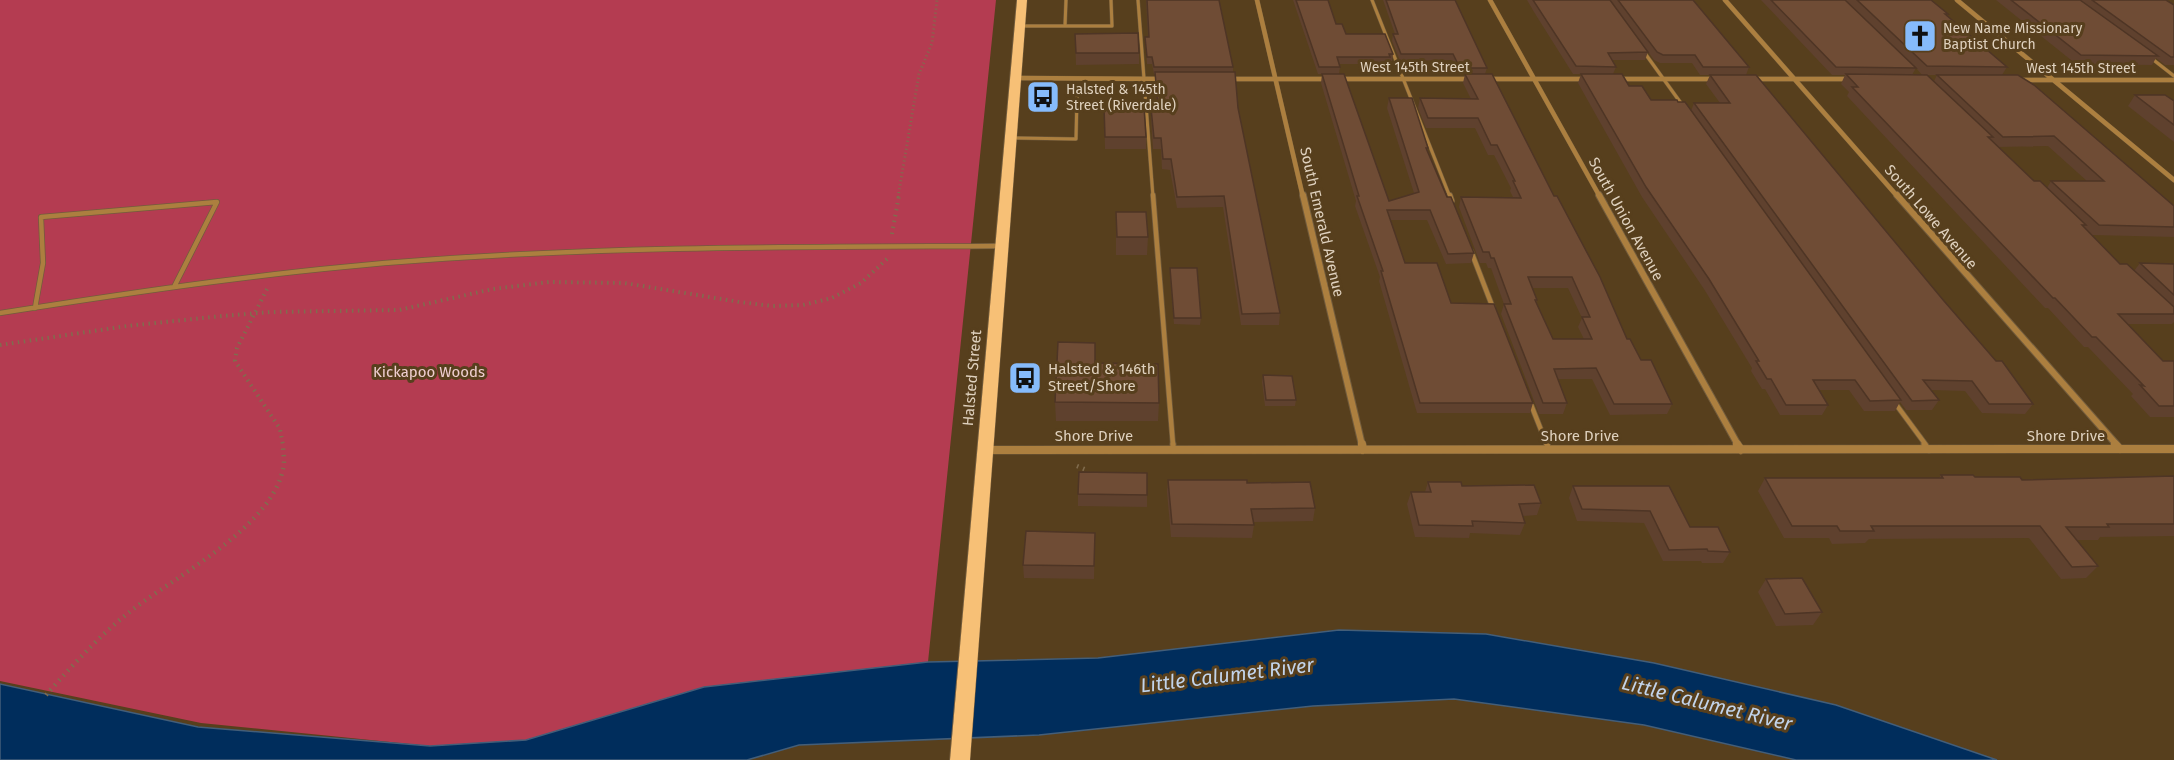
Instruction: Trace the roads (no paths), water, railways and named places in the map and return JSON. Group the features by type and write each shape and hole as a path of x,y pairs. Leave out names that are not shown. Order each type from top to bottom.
{"main road":[{"name":"Halsted Street","path":"960,760 1022,0"}],"street":[{"name":"South Emerald Avenue","path":"1257,0 1363,450"},
{"name":"South Union Avenue","path":"1490,0 1741,450"},
{"name":"South Lowe Avenue","path":"1725,0 2120,449"},
{"path":"1957,0 2174,180"},
{"path":"1015,78 1169,79"},
{"name":"West 145th Street","path":"2018,80 2174,78"},
{"name":"West 145th Street","path":"1228,79 1475,79"},
{"name":"West 145th Street","path":"1487,79 1593,79"},
{"path":"1605,79 1723,79"},
{"path":"1746,79 1853,80"},
{"name":"Shore Drive","path":"986,450 2174,449"}],"lane":[{"path":"1065,26 1066,0"},
{"path":"1019,26 1112,26 1110,0"},
{"path":"1138,0 1173,450"},
{"path":"1372,0 1455,210"},
{"path":"1638,44 1687,112"},
{"path":"2149,57 2174,78"},
{"path":"1011,138 1076,139 1077,96"},
{"path":"35,308 44,276 41,217 218,202 174,287"},
{"path":"1468,243 1498,319"},
{"path":"0,314 174,287 388,263 575,251 712,247 1002,246"},
{"path":"1889,394 1929,450"},
{"path":"1528,395 1549,450"}],"water":[{"name":"Little Calumet River","path":"1339,630 1486,634 1654,663 1836,705 1997,760 1796,760 1644,725 1454,699 1313,706 1039,735 799,745 747,760 0,760 0,684 198,727 430,746 526,740 704,687 928,662 1098,658"}],"place":[{"name":"New Name Missionary Baptist Church","path":"1920,36"},
{"name":"Halsted & 145th Street (Riverdale)","path":"1043,97"},
{"name":"Halsted & 146th Street/Shore","path":"1025,378"}],"park label":[{"name":"Kickapoo Woods","path":"429,372"}]}
